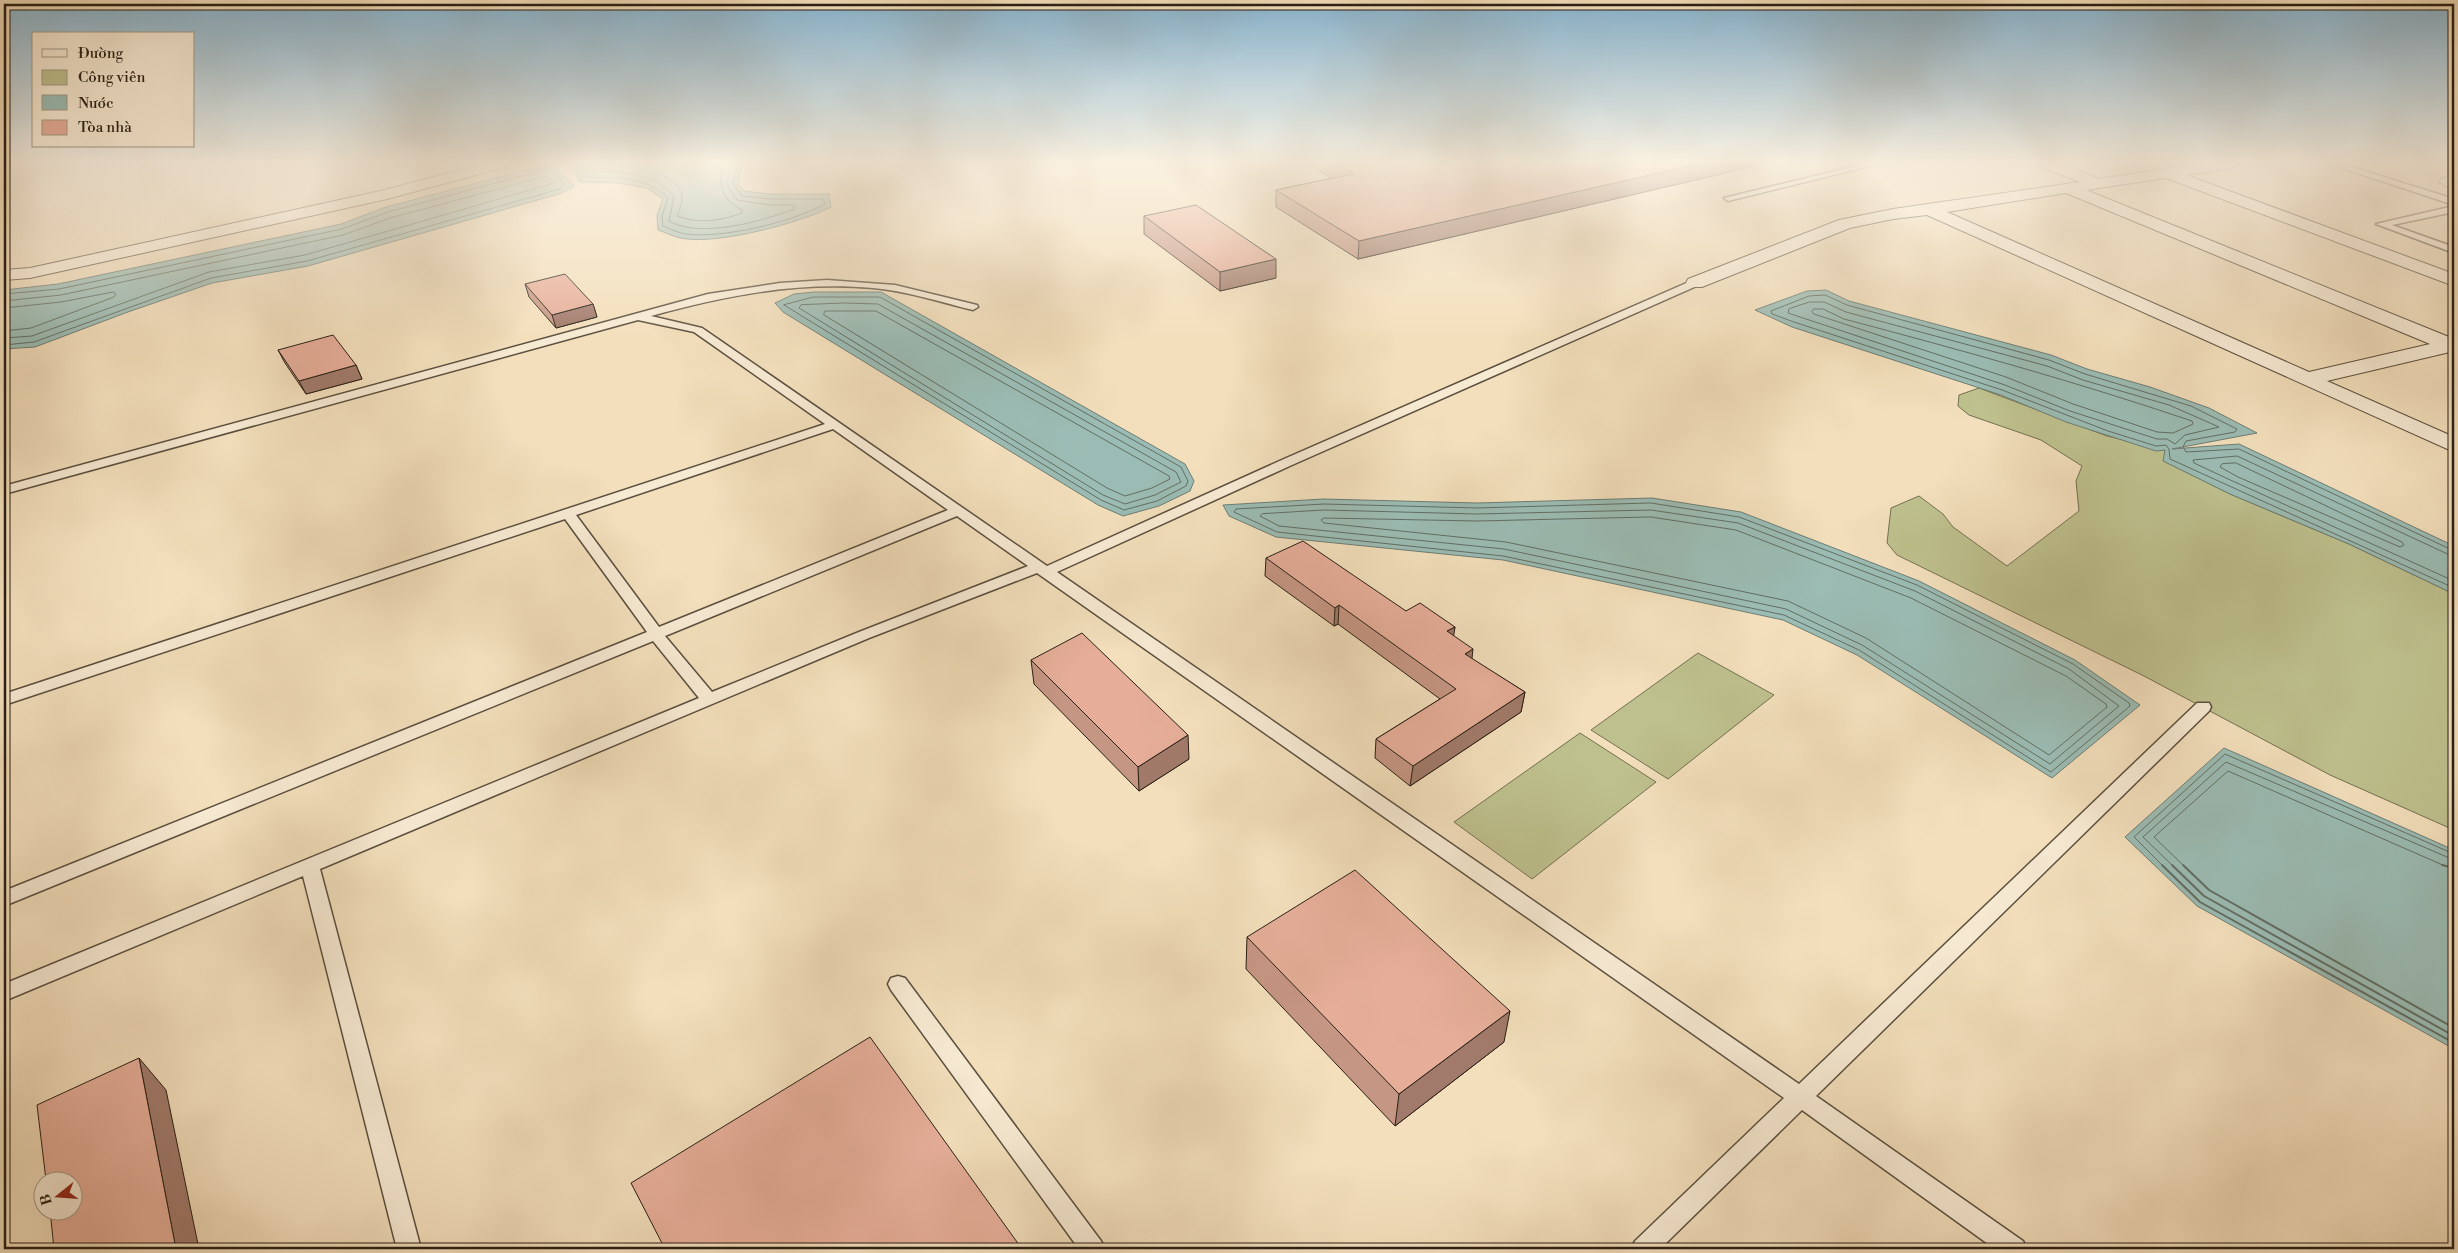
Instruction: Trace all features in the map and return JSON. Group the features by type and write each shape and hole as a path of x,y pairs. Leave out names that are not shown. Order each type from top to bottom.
{"street":[{"path":"4,275 30,273 69,265 264,221"},
{"path":"1695,283 1845,224 1857,221"},
{"path":"1955,221 2454,445"},
{"path":"2149,221 2454,346"},
{"path":"2298,221 2454,280"},
{"path":"2307,379 2454,346"}],"lane":[{"path":"2393,221 2381,224 2454,250"},
{"path":"4,993 710,701 864,635 1042,569 1695,283"},
{"path":"4,490 640,317 684,302 740,292 829,285 894,288 973,307"},
{"path":"640,317 698,330 1802,1098 2015,1249"},
{"path":"4,700 834,425"},
{"path":"4,899 958,511"},
{"path":"569,514 656,634 710,701"},
{"path":"1643,1249 1802,1098 2203,707"},
{"path":"310,866 409,1249"},
{"path":"898,984 1093,1249"}],"green space":[{"path":"1979,388 2107,436 2165,450 2164,461 2230,494 2349,544 2454,594 2454,830 2330,775 2144,676 1897,555 1887,543 1891,508 1919,496 1943,514 1953,527 2007,566 2079,511 2076,481 2082,466 2041,440 1969,415 1958,406 1959,395"},
{"path":"1698,653 1774,695 1668,779 1591,730"},
{"path":"1580,733 1656,782 1532,879 1454,822"}],"water":[{"path":"348,221 463,221 308,266 212,283 35,347 4,349 4,290 58,284"},
{"path":"657,221 792,221 721,238 684,239 658,230"},
{"path":"1826,290 1849,301 2051,355 2087,369 2150,387 2209,408 2257,433 2172,449 2239,444 2454,546 2454,594 2349,544 2230,494 2163,461 2165,450 2156,451 2066,422 2001,395 1792,327 1755,310 1807,291"},
{"path":"814,292 881,292 1185,464 1194,481 1190,491 1159,506 1123,516 1098,505 783,312 775,303 794,294"},
{"path":"1652,498 1741,512 1919,581 2075,660 2140,705 2052,778 1857,655 1783,620 1503,560 1276,537 1229,516 1223,505 1323,499 1477,503"},
{"path":"2224,748 2454,850 2454,1049 2197,906 2125,837"}],"building":[{"path":"1151,221 1220,221 1276,259 1220,272"},
{"path":"1327,221 1445,221 1359,241"},
{"path":"565,274 593,304 552,315 525,284"},
{"path":"333,335 356,365 299,381 278,350"},
{"path":"1303,541 1406,611 1420,603 1455,627 1447,631 1473,649 1465,654 1525,692 1413,766 1376,739 1456,689 1339,605 1335,608 1266,558"},
{"path":"1082,633 1188,735 1138,767 1031,660"},
{"path":"1355,870 1510,1011 1399,1094 1247,937"},
{"path":"870,1037 1022,1249 665,1249 631,1183"},
{"path":"139,1058 176,1249 54,1249 51,1220 82,1220 82,1170 45,1170 37,1105"}]}
